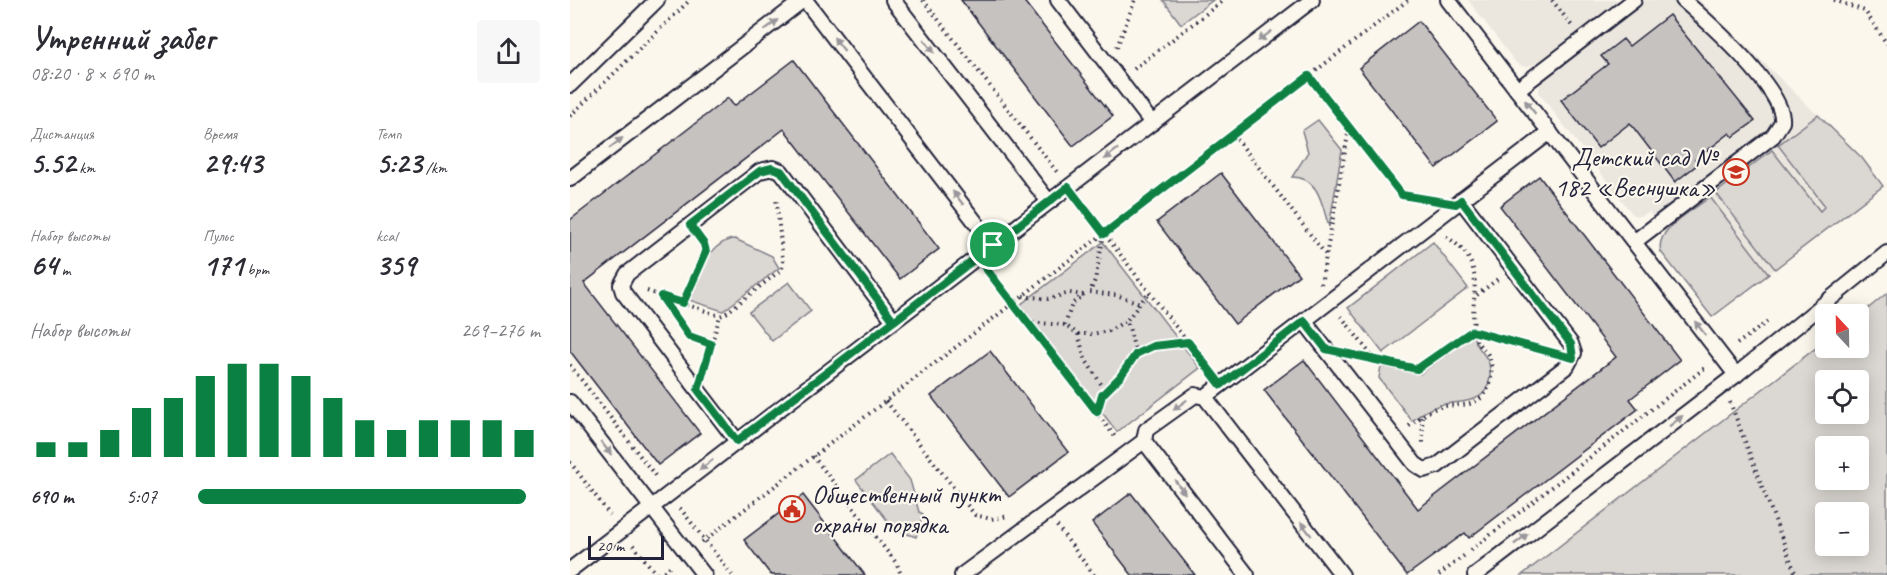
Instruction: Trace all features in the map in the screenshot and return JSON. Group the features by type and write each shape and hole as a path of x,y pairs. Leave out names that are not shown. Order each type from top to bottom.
{"lane":[{"path":"570,85 657,0"},
{"path":"570,179 804,0 993,245"},
{"path":"893,0 1049,202"},
{"path":"1058,0 1152,123"},
{"path":"570,570 1311,0"},
{"path":"1448,0 1736,375"},
{"path":"1517,90 1634,0"},
{"path":"1634,242 1773,136 1782,122 1779,104 1739,52 1683,0"},
{"path":"962,575 1144,441 1146,430 1192,396 1205,397 1550,132"},
{"path":"737,441 623,292 621,282 627,274 760,171 772,168 781,171 894,321"},
{"path":"1304,321 1394,438 1415,464 1424,470 1431,469 1567,366 1573,358 1571,344 1459,202"},
{"path":"1475,575 1736,375 1887,253"},
{"path":"1205,397 1342,575"},
{"path":"570,402 704,575"},
{"path":"1144,441 1247,575"}],"path":[{"path":"570,116 690,0"},
{"path":"923,0 1221,385"},
{"path":"1109,67 1135,0"},
{"path":"1119,81 1224,0"},
{"path":"659,575 1408,0"},
{"path":"1552,0 1583,39"},
{"path":"1834,0 1865,11 1887,44"},
{"path":"1309,76 1402,195 1459,202"},
{"path":"1316,312 1349,129"},
{"path":"1233,135 1326,256"},
{"path":"621,282 720,316 726,314 782,269 772,168"},
{"path":"683,303 706,252 704,244 690,225"},
{"path":"1394,438 1430,411 1447,406 1471,404 1485,394 1491,380 1492,367 1488,354 1476,340 1473,309 1476,296 1474,271 1462,249 1442,235 1423,230"},
{"path":"1090,292 1095,280 1098,251 1104,234"},
{"path":"977,257 1116,438 1125,431"},
{"path":"1476,296 1513,268"},
{"path":"1065,325 1068,311 1083,295 1090,292 1108,293 1140,303"},
{"path":"1027,322 1065,325 1078,334 1100,334 1127,320 1149,292"},
{"path":"1022,296 1048,299 1070,293 1083,295"},
{"path":"661,296 689,336 711,344"},
{"path":"1330,301 1375,360"},
{"path":"698,390 720,316"},
{"path":"1127,320 1136,354"},
{"path":"1475,330 1573,358"},
{"path":"1326,349 1420,369 1475,330"},
{"path":"1078,334 1085,359 1106,390"},
{"path":"1097,412 1098,403 1106,390 1120,377 1136,354 1153,346 1188,342"},
{"path":"570,365 732,575"},
{"path":"1439,575 1709,365"},
{"path":"1198,375 1208,368"},
{"path":"1723,384 1796,575"},
{"path":"886,401 975,515 991,519 1013,516"},
{"path":"813,456 897,564 902,575"},
{"path":"1046,512 1094,575"}],"shaded area":[{"path":"1163,0 1213,0 1181,24"},
{"name":"Детский сад № 182 «Веснушка»","path":"1468,0 1699,0 1862,158 1883,186 1712,317 1661,252 1660,242 1664,232 1649,212 1640,216 1633,215 1539,93 1540,82 1545,74 1538,63 1525,67 1516,63"},
{"path":"1818,115 1862,158 1883,186 1775,269 1716,193 1772,150 1820,211 1825,206 1778,145"},
{"path":"1318,120 1342,150 1329,227 1322,202 1314,187 1301,178 1292,177 1308,152 1302,131"},
{"path":"1710,197 1769,274 1712,317 1661,252 1660,244 1669,228"},
{"path":"735,239 772,256 779,268 723,311 689,300 690,292 704,262 719,246"},
{"path":"1103,242 1200,368 1117,432 1020,305"},
{"path":"1433,242 1468,288 1383,353 1348,308"},
{"path":"789,282 811,311 772,341 749,312"},
{"path":"1887,293 1887,575 1522,575 1815,349 1815,358 1869,358 1869,308"},
{"path":"1473,334 1489,365 1489,382 1486,390 1474,399 1432,408 1412,421 1379,378 1381,366 1420,374"},
{"path":"890,454 910,480 919,512 923,514 916,537 894,529 856,480"}],"building":[{"path":"961,0 1023,0 1113,116 1073,146"},
{"path":"1669,15 1755,121 1733,137 1730,133 1695,160 1698,164 1675,182 1630,123 1598,148 1561,100 1608,64 1601,56 1623,39 1629,46"},
{"path":"1419,21 1497,121 1436,168 1359,68"},
{"path":"794,60 939,249 900,279 784,129 584,283 700,433 658,465 570,351 570,220 728,98 734,106"},
{"path":"1221,173 1299,275 1235,324 1157,222"},
{"path":"1539,176 1680,360 1630,399 1638,409 1469,538 1465,533 1407,575 1264,390 1304,360 1418,509 1616,357 1500,206"},
{"path":"990,351 1068,452 1009,497 931,396"},
{"path":"1131,493 1195,575 1132,575 1092,523"},
{"path":"803,495 865,575 771,575 744,540"}],"place":[{"name":"Детский сад № 182 «Веснушка»","path":"1736,172"},
{"name":"Общественный пункт охраны порядка","path":"792,509"}],"route":[{"path":"993,245 894,321 737,441 698,390 711,344 689,336 661,296 683,303 706,254 704,244 690,225 760,171 772,168 781,171 894,321 977,257 1097,412 1102,395 1117,381 1136,354 1143,350 1153,346 1188,342 1221,385 1304,321 1326,349 1417,369 1424,367 1472,331 1573,358 1574,353 1571,344 1461,200 1456,204 1402,195 1309,76 1104,234 1068,187 993,245"}]}
